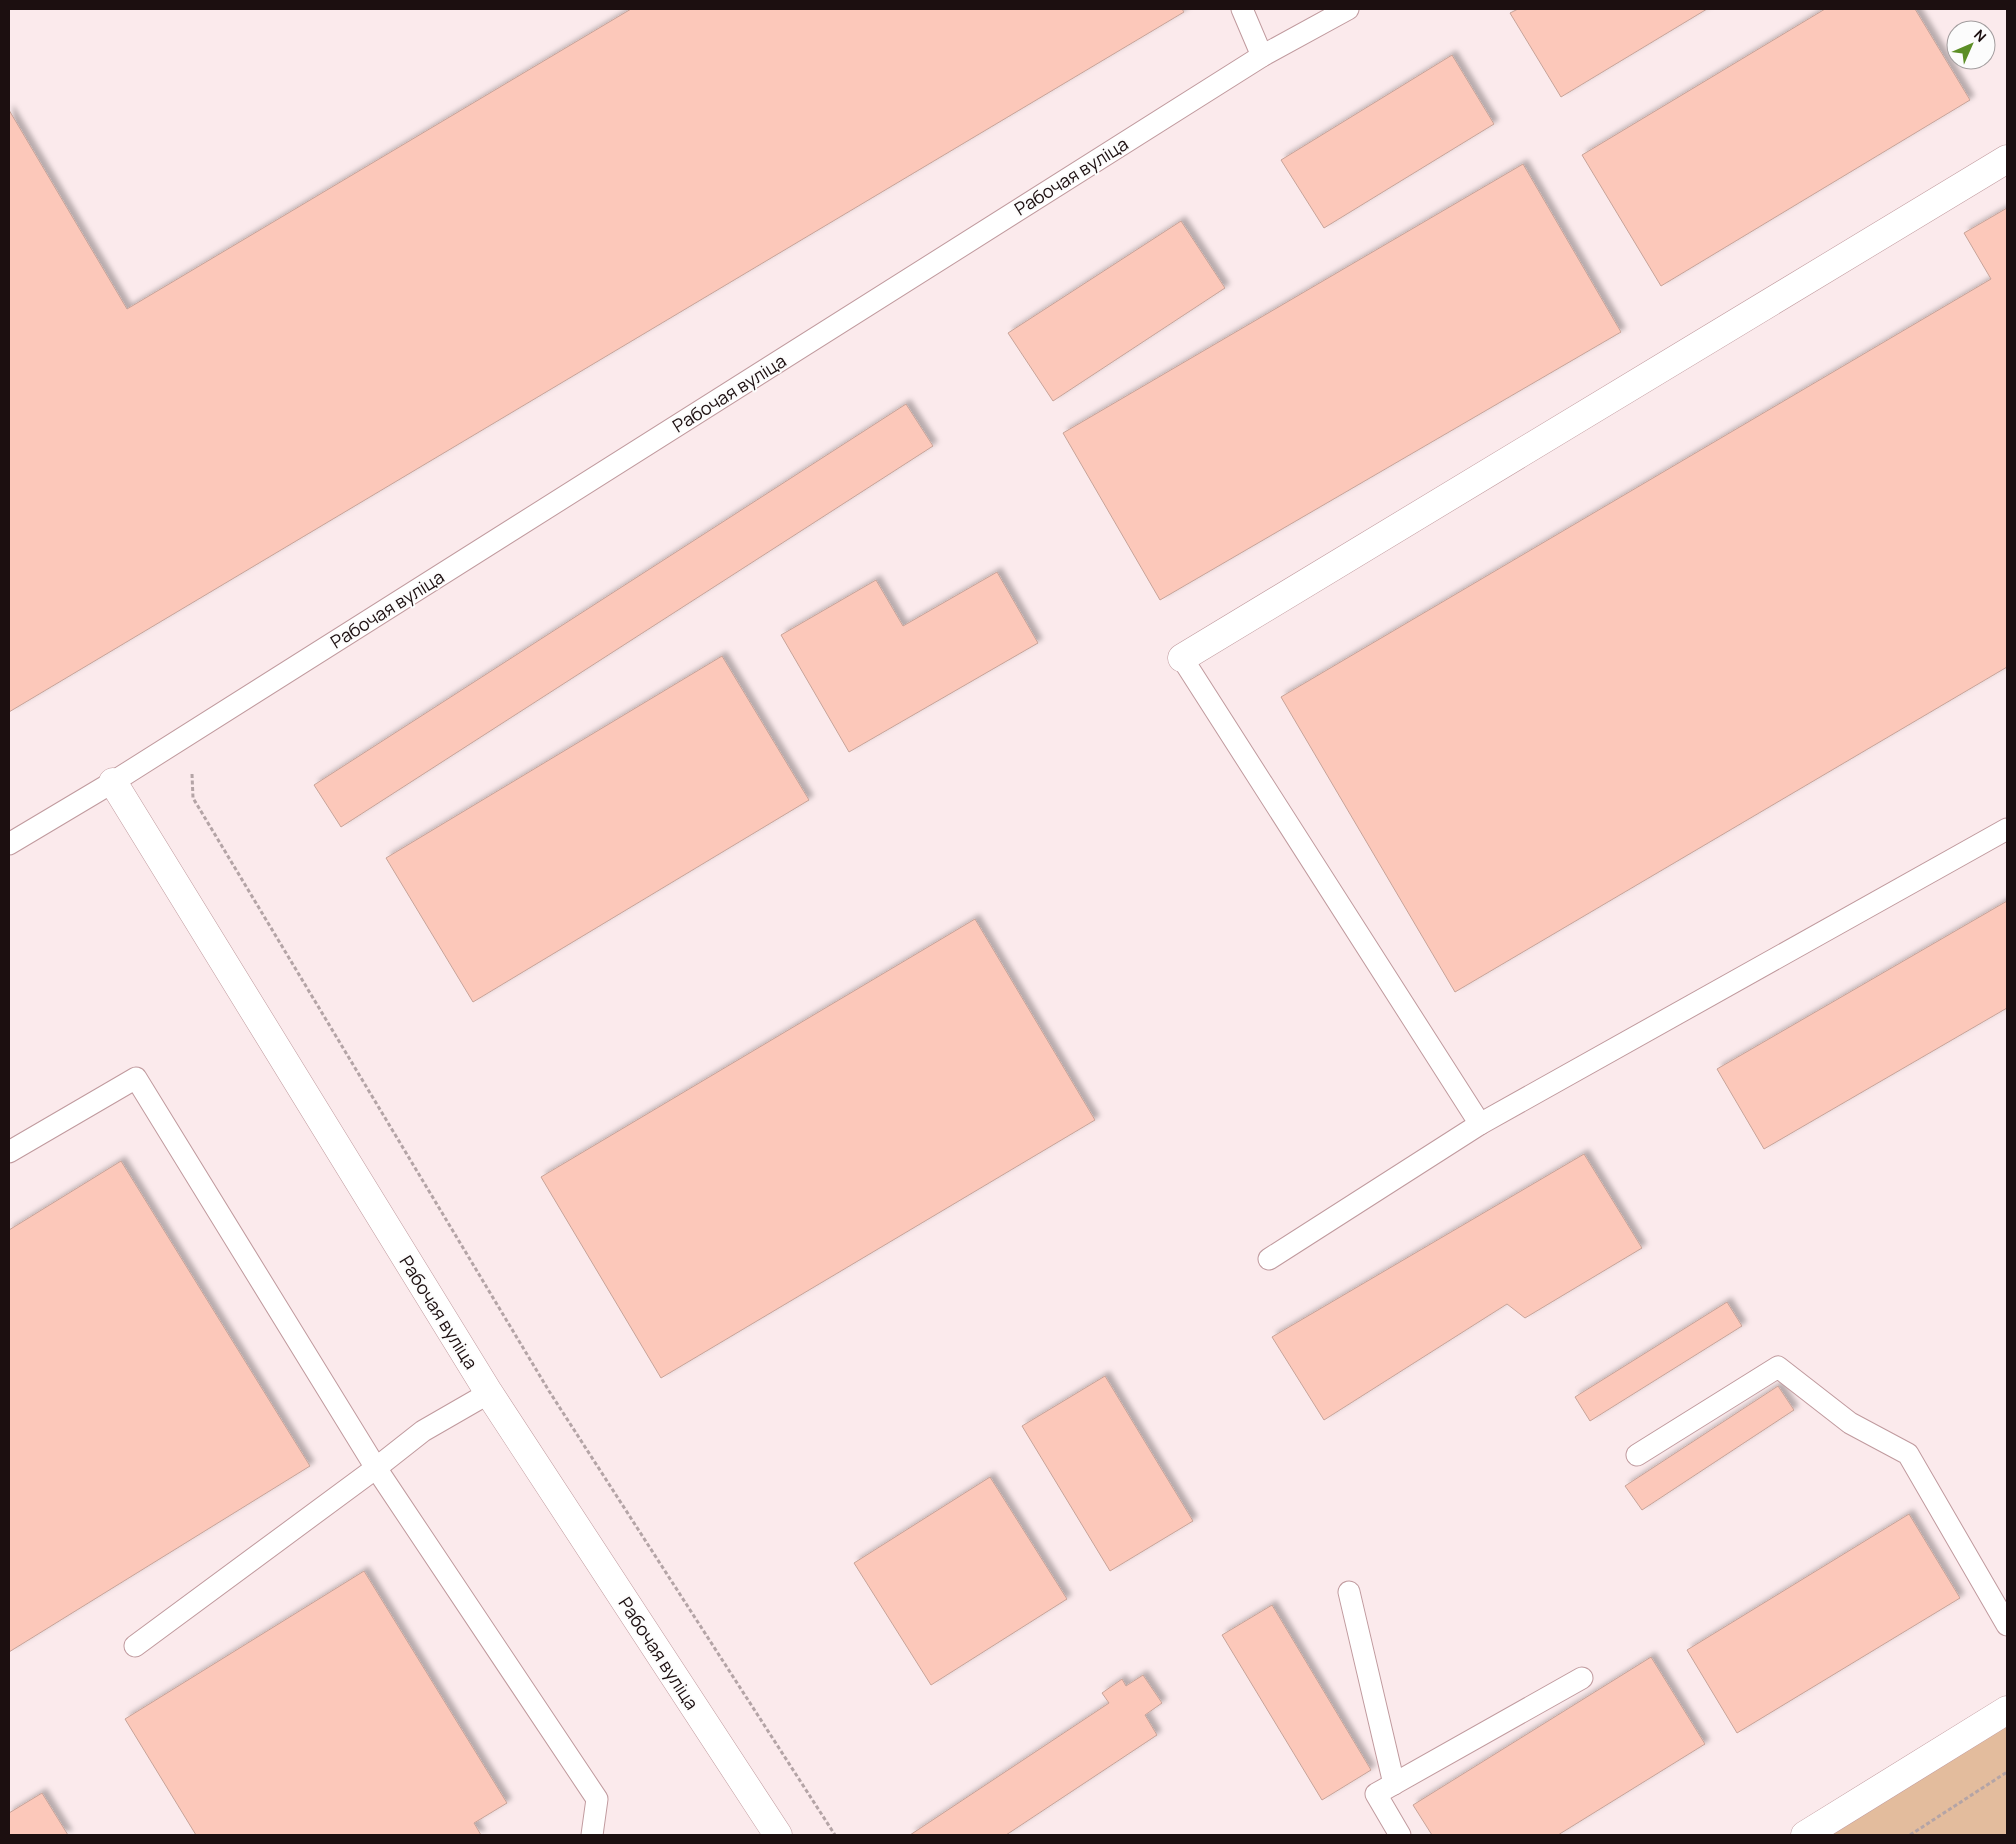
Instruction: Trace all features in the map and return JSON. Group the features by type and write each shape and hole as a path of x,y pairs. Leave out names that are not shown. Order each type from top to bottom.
{"street":[{"path":"1182,658 2007,158"},
{"name":"Рабочая вуліца","path":"113,782 489,1393 778,1835"},
{"path":"1805,1835 2007,1710"}],"lane":[{"path":"1242,9 1262,56"},
{"name":"Рабочая вуліца","path":"9,844 113,782 1262,56 1348,9"},
{"path":"1182,658 1480,1124"},
{"path":"1268,1259 1480,1124 2007,829"},
{"path":"9,1152 136,1078 376,1468 597,1799 592,1835"},
{"path":"1637,1455 1778,1367 1850,1423 1908,1454 2007,1625"},
{"path":"135,1646 376,1468 423,1431 489,1393"},
{"path":"1349,1592 1394,1784"},
{"path":"1400,1835 1376,1794 1582,1678"}],"path":[{"path":"198,768 191,774 192,798 549,1391 834,1835"},
{"path":"1910,1835 2007,1772"}],"shaded area":[{"path":"2007,1710 2007,1835 1805,1835"}],"building":[{"path":"631,9 1182,9 1184,12 9,712 9,110 127,309"},
{"path":"1518,9 1707,9 1561,97 1510,13"},
{"path":"1825,9 1915,9 1946,60 1946,70 1952,70 1970,100 1661,286 1582,155"},
{"path":"1452,55 1494,124 1324,228 1281,160"},
{"path":"1523,164 1621,332 1160,600 1063,433"},
{"path":"2007,208 2007,667 1455,992 1281,697 1991,279 1964,233"},
{"path":"1181,221 1225,288 1053,401 1008,333"},
{"path":"906,404 933,446 341,827 314,785"},
{"path":"997,572 1038,643 849,752 781,635 876,580 903,626"},
{"path":"722,656 809,800 473,1002 386,858"},
{"path":"2007,901 2007,1008 1764,1149 1717,1069"},
{"path":"975,919 1095,1120 661,1378 541,1177"},
{"path":"1584,1154 1642,1248 1525,1318 1507,1304 1324,1420 1272,1337"},
{"path":"121,1161 310,1466 9,1652 9,1230"},
{"path":"1727,1302 1742,1326 1590,1421 1575,1397"},
{"path":"1105,1376 1193,1521 1110,1571 1022,1426"},
{"path":"1778,1386 1794,1410 1642,1510 1625,1486"},
{"path":"990,1477 1067,1599 931,1685 854,1563"},
{"path":"1909,1514 1960,1598 1737,1733 1687,1650"},
{"path":"364,1571 507,1803 474,1823 481,1835 196,1835 125,1719"},
{"path":"1272,1605 1371,1770 1322,1800 1222,1635"},
{"path":"1651,1657 1705,1744 1558,1835 1432,1835 1413,1805"},
{"path":"1143,1675 1162,1703 1145,1715 1157,1735 1006,1835 910,1835 1109,1703 1102,1693 1122,1679 1126,1686"},
{"path":"42,1793 68,1835 9,1835 9,1813"}]}
